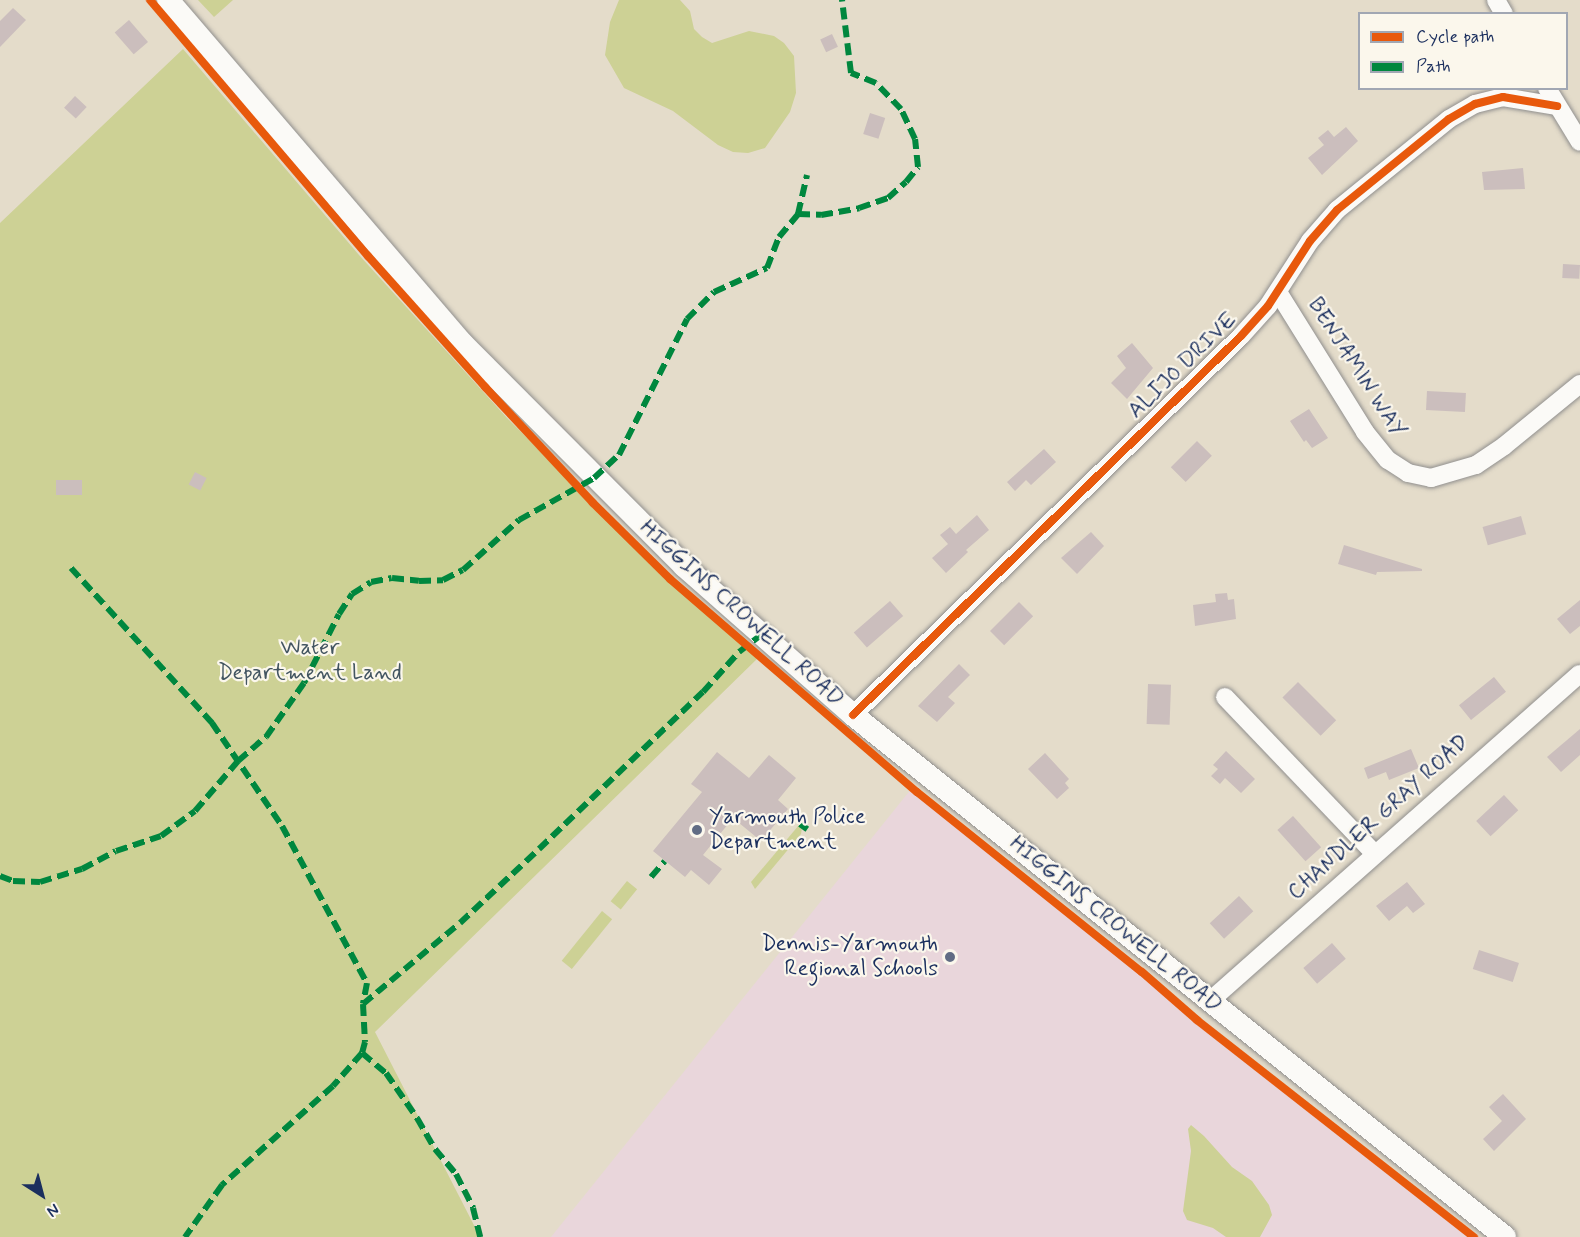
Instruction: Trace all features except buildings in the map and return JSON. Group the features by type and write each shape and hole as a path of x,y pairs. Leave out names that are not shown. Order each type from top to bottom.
{"main road":[{"name":"HIGGINS CROWELL ROAD","path":"168,0 462,343 684,566 853,715 1505,1237"}],"street":[{"path":"1548,90 1580,142"},
{"name":"ALIJO DRIVE","path":"853,715 1241,336 1278,292 1325,222 1461,111 1474,104 1503,97 1557,106"},
{"name":"BENJAMIN WAY","path":"1278,292 1365,432 1388,460 1408,472 1431,478 1476,465 1504,446 1580,384"},
{"name":"CHANDLER GRAY ROAD","path":"1210,1000 1374,853 1580,674"},
{"path":"1225,697 1374,853"}],"shaded area":[{"name":"Dennis-Yarmouth Regional Schools","path":"912,788 1336,1126 1474,1237 551,1237"}],"green space":[{"path":"198,0 233,0 214,17"},
{"path":"619,0 680,0 690,11 694,29 712,43 749,31 774,36 784,43 794,56 796,93 790,112 765,148 748,153 733,152 718,145 673,111 624,88 605,55 610,22"},
{"name":"Water Department Land","path":"183,49 359,255 507,418 669,579 758,658 375,1032 480,1237 0,1237 0,223"},
{"path":"799,825 802,828 801,834 755,889 751,882"},
{"path":"627,881 637,889 621,909 611,901"},
{"path":"602,911 612,919 572,969 562,961"},
{"path":"1191,1125 1232,1167 1252,1181 1269,1205 1272,1215 1260,1237 1226,1237 1213,1228 1187,1220 1183,1211 1191,1151 1188,1129"}],"marked path":[{"path":"0,876 13,881 40,882 82,869 116,851 161,836 195,811 238,761 266,737 304,683 339,614 352,594 371,582 392,578 419,581 443,580 463,570 519,520 594,478 619,455 687,319 714,292 767,268 779,237 798,214 821,215 859,208 888,198 906,182 918,167 915,139 901,109 876,83 851,73 842,0"},
{"path":"798,214 807,175"},
{"path":"71,568 212,723 282,826 367,983 363,1004 365,1042 362,1053 333,1086 222,1185 185,1237"},
{"path":"363,1004 460,923 703,692 739,652 761,635"},
{"path":"800,824 807,829"},
{"path":"651,877 665,861"},
{"path":"362,1053 386,1073 435,1149 456,1174 473,1208 480,1237"}],"cycle path":[{"path":"150,0 368,256 485,387 593,503 670,579 917,792 1142,972 1197,1020 1474,1237"},
{"path":"853,715 1241,336 1268,306 1310,241 1337,210 1449,119 1475,104 1503,97 1557,106"}],"place":[{"name":"Yarmouth Police Department","path":"697,830"},
{"name":"Dennis-Yarmouth Regional Schools","path":"950,957"}]}
